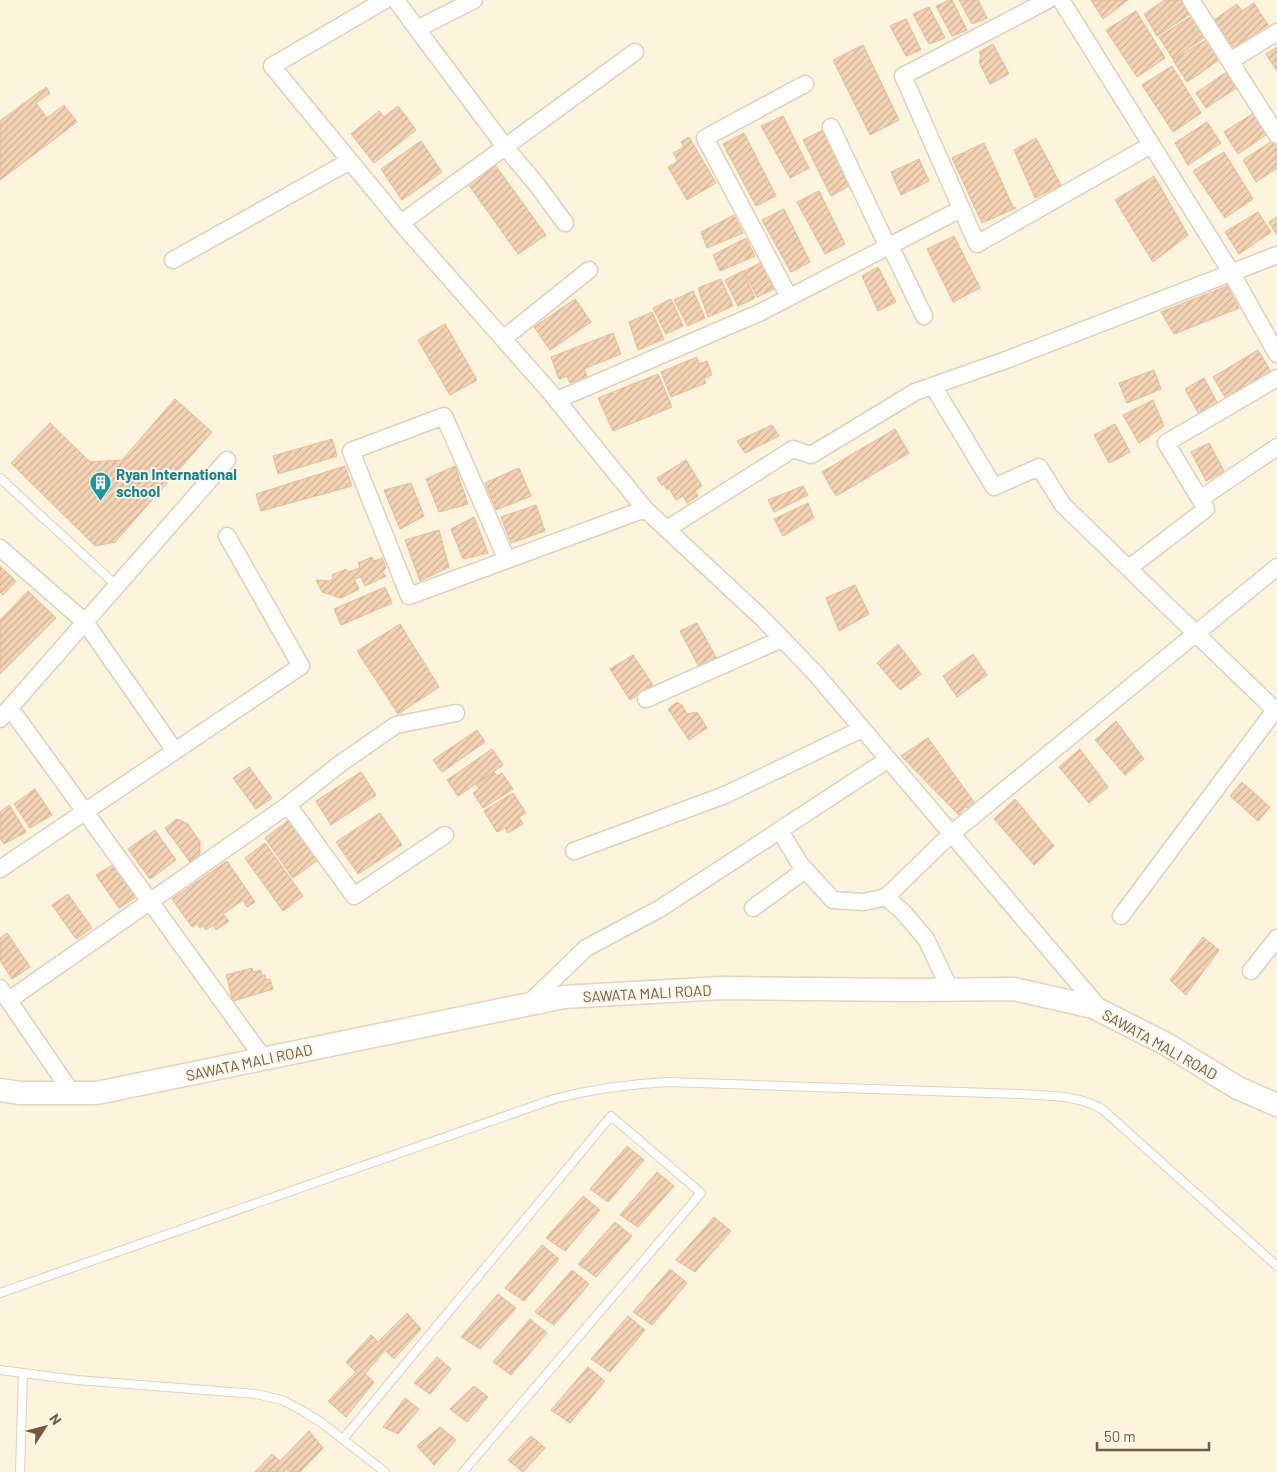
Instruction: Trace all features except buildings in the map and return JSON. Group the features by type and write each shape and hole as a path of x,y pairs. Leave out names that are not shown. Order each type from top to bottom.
{"street":[{"path":"385,0 272,66 401,223 557,400 645,509 762,618 814,673 1102,1012"},
{"path":"396,0 564,223"},
{"path":"417,29 474,0"},
{"path":"1048,0 902,76 977,244 1151,145"},
{"path":"1061,0 1231,272 1277,354"},
{"path":"1192,0 1277,135"},
{"path":"1230,61 1277,32"},
{"path":"401,223 635,52"},
{"path":"789,298 705,138 805,84"},
{"path":"831,127 888,247 895,256 924,316"},
{"path":"173,260 350,161"},
{"path":"557,400 758,313 961,209"},
{"path":"667,530 793,449 811,454 916,392 1006,360 1277,255"},
{"path":"503,339 589,270"},
{"path":"1129,568 1206,509 1166,443 1277,378"},
{"path":"933,386 994,487 1039,467 1063,505 1276,711 1121,916"},
{"path":"507,560 444,416 351,450 409,596 507,560 645,509"},
{"path":"1200,499 1277,446"},
{"path":"227,460 5,714 85,812 264,1059"},
{"path":"0,869 301,666 227,536"},
{"path":"0,548 85,622 175,751"},
{"path":"780,830 800,864 833,900 864,902 886,896 951,834 1277,567"},
{"path":"646,699 782,639"},
{"path":"72,1093 5,994 151,902 288,806 341,763 396,724 456,713"},
{"path":"574,851 725,796 862,729"},
{"path":"526,1005 586,948 661,908 888,760"},
{"path":"288,806 354,896 445,835"},
{"path":"753,908 805,870"},
{"path":"886,896 903,912 926,939 950,989"},
{"path":"1251,971 1277,938"},
{"name":"SAWATA MALI ROAD","path":"0,1090 20,1093 97,1093 564,997 722,988 1014,988 1092,1007 1166,1044 1238,1088 1277,1105"}],"lane":[{"path":"0,478 117,586"},
{"path":"0,1293 554,1099 589,1090 668,1082 1021,1094 1070,1098 1092,1104 1102,1109 1277,1266"},
{"path":"343,1439 611,1116 701,1193 463,1472"},
{"path":"0,1370 77,1380 256,1394 282,1400 322,1423 385,1472"},
{"path":"20,1472 23,1373"}],"place":[{"name":"Ryan International school","path":"100,502"}]}
